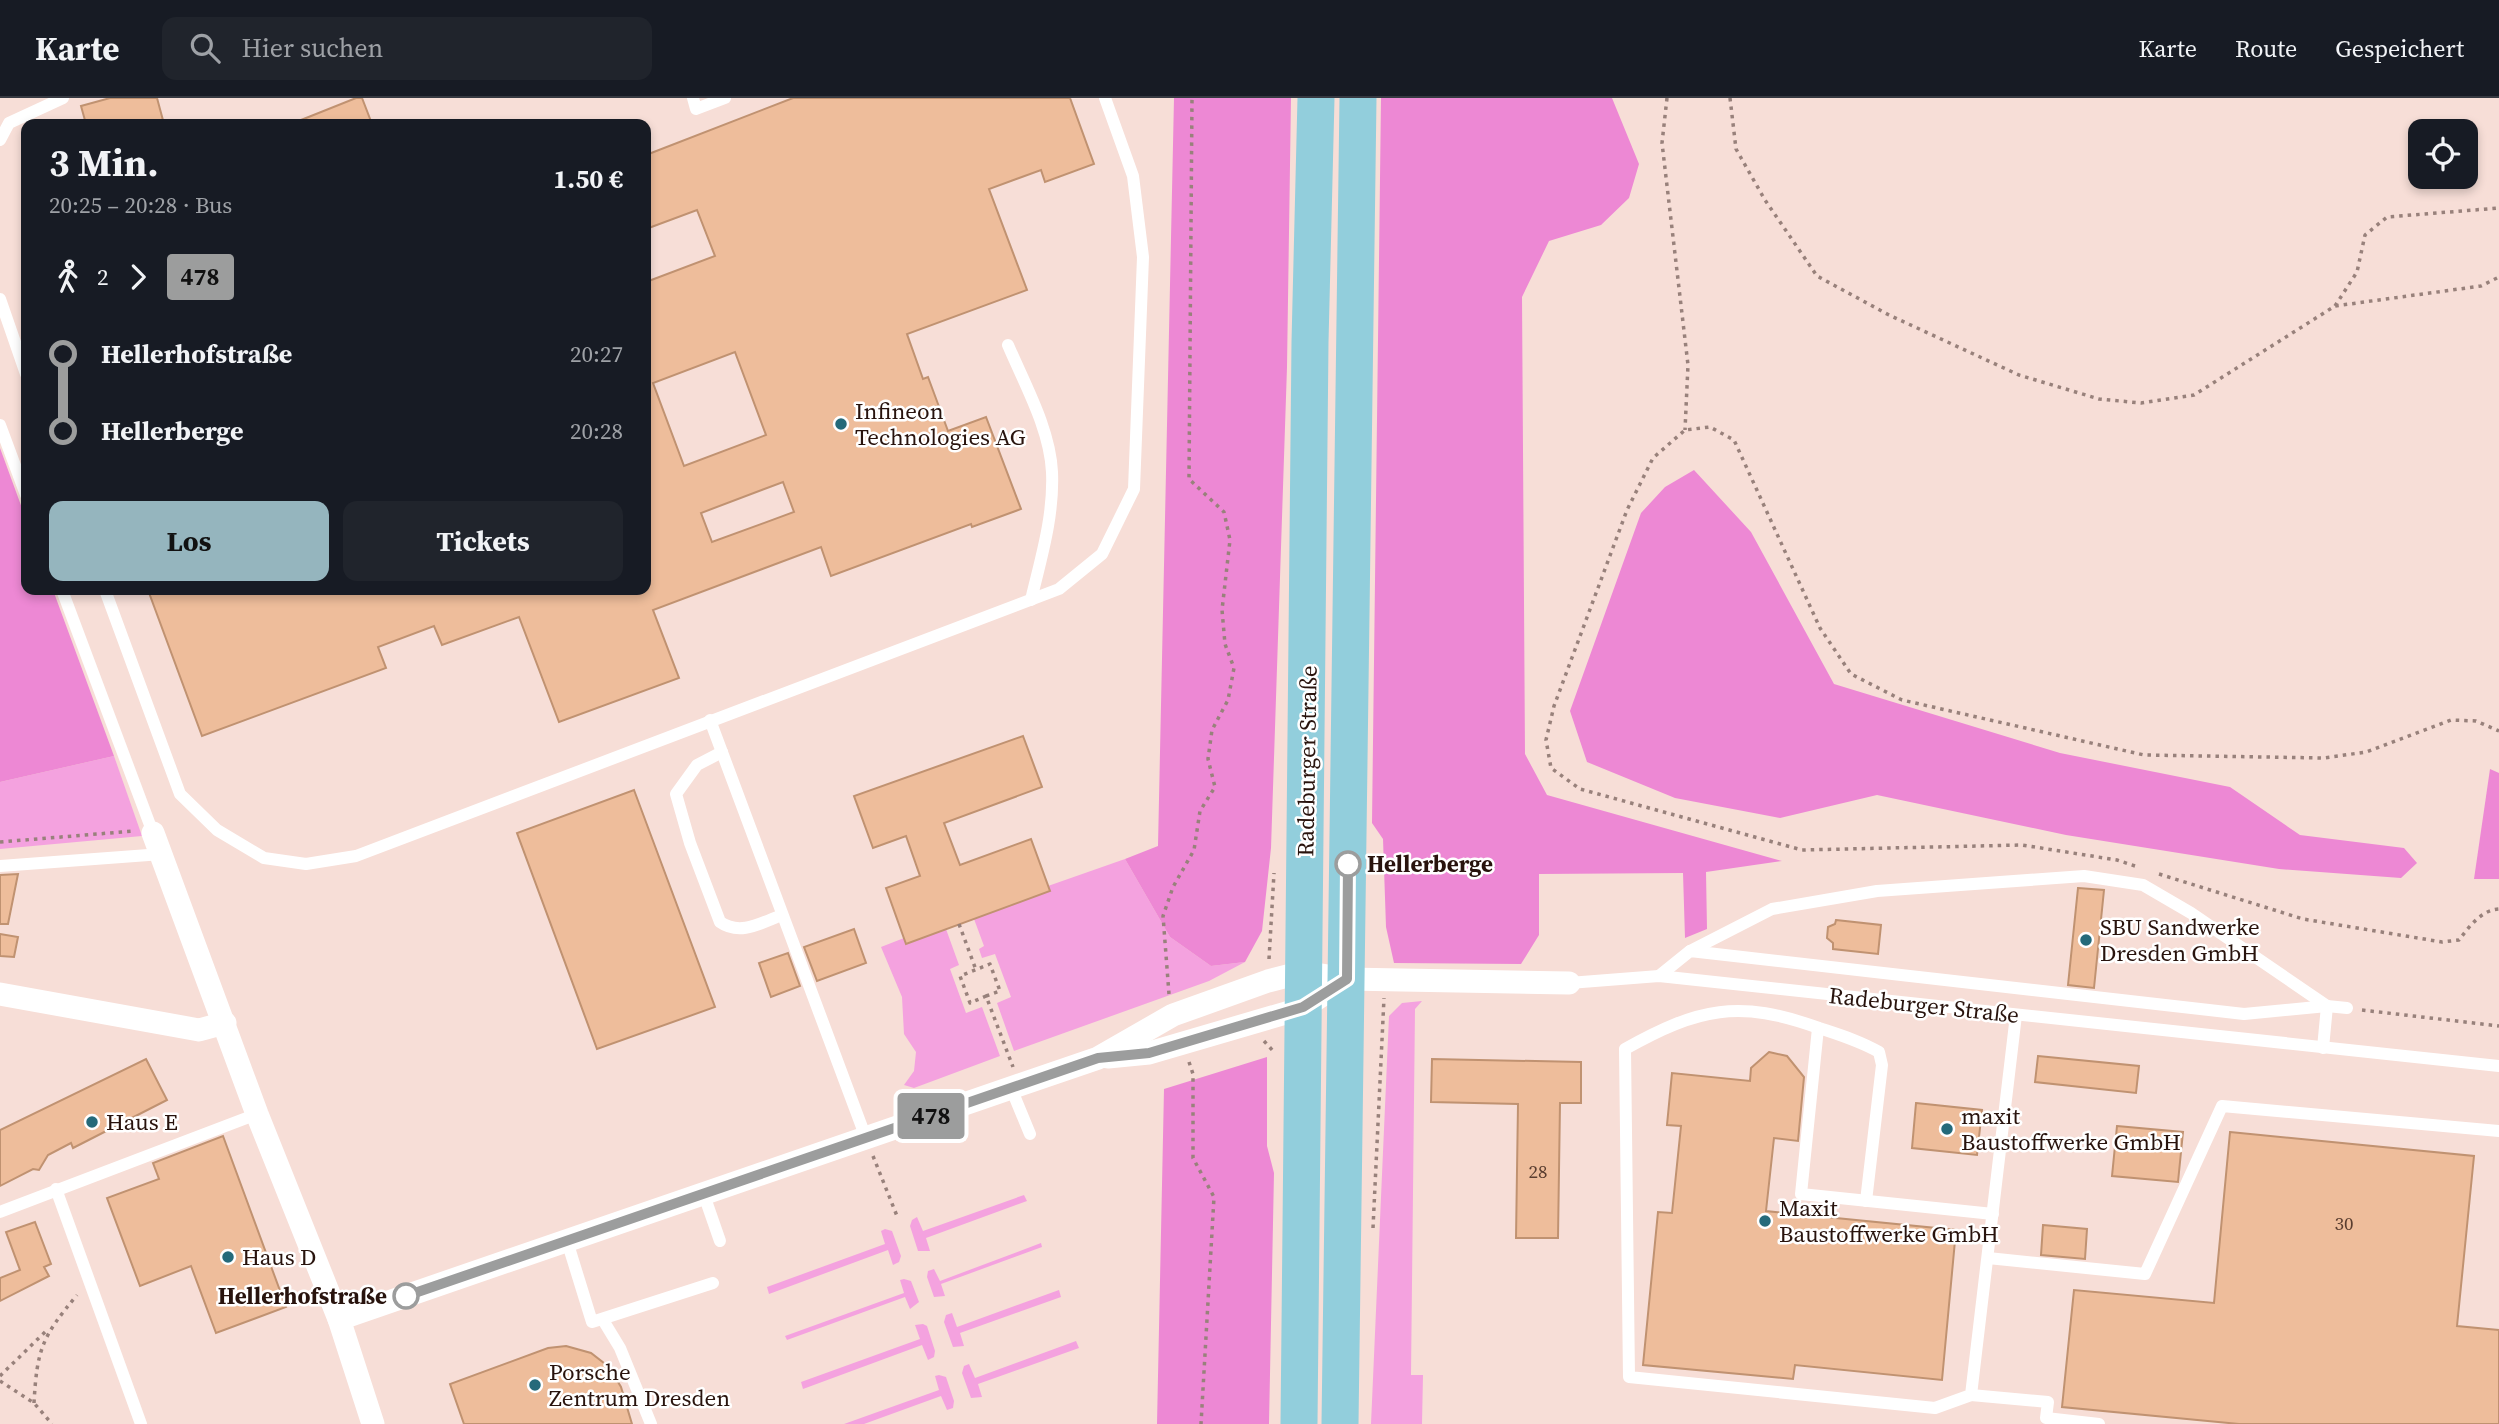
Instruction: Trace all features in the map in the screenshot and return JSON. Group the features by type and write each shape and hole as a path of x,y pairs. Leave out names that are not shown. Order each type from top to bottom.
{"main road":[{"name":"Radeburger Straße","path":"1299,1424 1315,98"},
{"name":"Radeburger Straße","path":"1340,1424 1358,98"}],"street":[{"path":"155,838 257,1114 339,1319 373,1424"},
{"path":"1098,1058 1149,1053 1303,990 1347,979"},
{"path":"339,1319 1098,1058 1173,1015 1268,981 1303,990 1347,979"},
{"name":"Radeburger Straße","path":"1347,979 1569,983"},
{"path":"0,993 199,1030 225,1023"}],"lane":[{"path":"0,140 4,120 63,98"},
{"path":"693,98 696,109 725,98"},
{"path":"107,595 180,794 217,830 264,858 306,864 356,856 1059,589 1102,554 1134,489 1143,257 1133,176 1105,98"},
{"path":"0,299 21,360"},
{"path":"1008,345 1042,426 1052,471 1049,530 1031,600"},
{"path":"0,425 21,482"},
{"path":"0,866 155,838 64,595"},
{"path":"710,720 866,1138"},
{"path":"722,752 697,765 676,794 690,843 720,922 730,929 743,930 782,915"},
{"path":"1659,976 1690,951 1772,909 1877,891 2084,876 2143,885 2191,913 2327,1006"},
{"path":"1690,951 2244,1014 2327,1006 2347,1008"},
{"name":"Radeburger Straße","path":"1569,983 1659,976 2499,1066"},
{"path":"2323,1048 2327,1006"},
{"path":"1866,1200 1882,1065 1879,1052 1863,1043 1751,1009 1709,1012 1662,1028 1625,1049 1629,1377 1935,1408 1971,1395 2048,1402 2046,1418 2099,1424"},
{"path":"1971,1395 2016,1015"},
{"path":"1818,1028 1801,1194 1993,1214"},
{"path":"1016,1086 1030,1134"},
{"path":"1987,1258 2145,1274 2222,1106 2499,1131"},
{"path":"0,1212 257,1114"},
{"path":"56,1189 141,1424"},
{"path":"704,1195 720,1241"},
{"path":"567,1241 592,1322 713,1283"},
{"path":"603,1320 624,1358 651,1424"}],"path":[{"path":"1169,1006 1163,916 1173,887 1194,850 1200,811 1215,787 1208,759 1212,730 1228,700 1234,668 1225,644 1222,610 1230,540 1224,512 1189,479 1192,98"},
{"path":"1667,98 1662,143 1688,365 1685,430"},
{"path":"1730,98 1736,149 1765,200 1817,276 1889,315 2019,375 2099,400 2141,403 2194,395 2336,306 2481,286 2499,277"},
{"path":"2336,306 2357,272 2365,235 2387,217 2499,208"},
{"path":"2141,868 2117,860 2022,845 1802,850 1580,789 1551,768 1546,740 1554,706 1627,510 1653,458 1685,430 1710,427 1734,440 1819,628 1851,674 1902,700 2144,755 2324,758 2366,752 2451,720 2476,721 2499,730"},
{"path":"0,842 128,833 155,838"},
{"path":"2153,872 2303,919 2442,942 2459,940 2472,923 2491,909 2499,909"},
{"path":"959,924 976,970"},
{"path":"990,964 1000,991 986,996 970,1003 960,976 990,964"},
{"path":"986,996 1016,1086"},
{"path":"2347,1008 2499,1026"},
{"path":"1185,1051 1192,1074 1193,1158 1214,1197 1201,1424"},
{"path":"866,1138 897,1216"},
{"path":"52,1424 34,1403 0,1378 48,1329 89,1281"},
{"path":"34,1403 36,1367 48,1329"}],"shaded area":[{"path":"1174,98 1291,98 1287,367 1271,848 1262,931 1245,962 1211,966 1170,937 1125,859 1158,846"},
{"path":"1381,98 1612,98 1639,164 1629,198 1601,225 1549,241 1522,297 1525,754 1547,795 1782,861 1706,872 1707,929 1685,938 1683,873 1539,874 1539,935 1521,964 1394,963 1386,927 1383,839 1372,823"},
{"path":"0,448 21,505 21,595 55,595 114,756 0,782"},
{"path":"1694,470 1751,532 1834,684 2060,753 2230,787 2300,835 2404,848 2417,863 2401,878 2279,869 2066,835 1877,795 1780,818 1675,798 1587,762 1570,711 1641,513 1665,487"},
{"path":"114,756 142,836 0,849 0,782"},
{"path":"2490,769 2499,773 2499,879 2474,879"},
{"path":"1125,859 1170,937 1211,966 1245,962 1209,981 1014,1051 997,1003 1011,997 995,954 982,958 979,949 984,946 974,919 1050,891 1048,886"},
{"path":"946,929 959,965 950,969 966,1013 982,1007 1000,1056 914,1088 904,1085 914,1071 916,1052 904,1034 902,997 881,947 904,938 906,944"},
{"path":"1422,1001 1415,1009 1411,1375 1423,1375 1422,1424 1371,1424 1389,1016 1402,1003"},
{"path":"1267,1057 1267,1146 1274,1173 1269,1424 1157,1424 1164,1089"},
{"path":"1024,1195 1027,1201 926,1238 930,1251 918,1251 910,1226 912,1220 917,1217 923,1231"},
{"path":"881,1231 892,1231 901,1256 899,1262 893,1265 888,1250 769,1294 767,1287 885,1244"},
{"path":"1041,1243 1042,1247 941,1284 945,1296 934,1297 927,1277 928,1271 934,1269 940,1281"},
{"path":"900,1280 911,1281 919,1302 910,1309 905,1297 787,1340 785,1336 904,1293"},
{"path":"1059,1290 1061,1297 960,1333 964,1346 953,1347 944,1322 946,1315 952,1313 957,1327"},
{"path":"915,1325 927,1326 935,1351 934,1357 928,1360 922,1345 803,1389 801,1382 920,1339"},
{"path":"1076,1341 1079,1348 978,1384 982,1397 971,1398 962,1373 964,1366 969,1364 975,1378"},
{"path":"935,1376 946,1377 954,1401 953,1408 947,1410 941,1396 864,1424 844,1424 939,1390"}],"building":[{"path":"110,98 157,98 163,119 85,119 81,106"},
{"path":"362,98 370,119 304,119"},
{"name":"Infineon Technologies AG","path":"793,98 1070,98 1094,164 1045,182 1041,170 989,189 1027,290 907,334 923,379 928,377 948,431 986,417 1021,509 972,527 971,524 831,576 821,547 653,610 679,678 559,722 519,617 442,645 434,626 378,647 386,668 202,736 150,595 651,595 651,280 715,256 697,210 651,227 651,153","holes":["735,352 766,435 684,466 653,383","783,482 794,512 712,542 701,513"]},
{"path":"1023,736 1042,787 944,823 960,865 1031,839 1050,891 906,944 886,888 920,876 906,836 873,848 854,796"},
{"path":"634,790 715,1007 597,1049 517,833"},
{"path":"18,874 8,924 0,924 0,875"},
{"name":"SBU Sandwerke Dresden GmbH","path":"2078,888 2104,890 2094,988 2068,985"},
{"path":"1836,920 1881,925 1878,954 1833,949 1833,943 1827,938 1828,927 1835,924"},
{"path":"854,929 866,963 817,981 804,947"},
{"path":"0,934 18,937 14,957 0,956"},
{"path":"788,953 800,986 771,997 759,963"},
{"name":"Maxit Baustoffwerke GmbH","path":"1769,1052 1787,1056 1804,1077 1798,1141 1774,1138 1766,1211 1956,1230 1942,1380 1795,1365 1793,1379 1643,1365 1658,1212 1672,1213 1681,1126 1667,1125 1672,1073 1750,1081 1751,1068"},
{"path":"2038,1056 2139,1066 2136,1093 2035,1082"},
{"name":"Haus E","path":"146,1059 167,1100 73,1148 71,1143 48,1155 39,1170 33,1169 0,1186 0,1130"},
{"path":"1432,1059 1581,1062 1581,1103 1560,1103 1558,1238 1516,1238 1518,1104 1431,1102"},
{"name":"maxit Baustoffwerke GmbH","path":"1916,1103 1982,1110 1977,1155 1912,1148"},
{"path":"2117,1126 2183,1132 2178,1182 2112,1176"},
{"path":"2230,1132 2474,1156 2457,1326 2499,1330 2499,1424 2239,1424 2062,1407 2074,1290 2214,1303"},
{"name":"Haus D","path":"223,1136 286,1307 216,1333 191,1266 140,1286 107,1198 159,1179 153,1163"},
{"path":"35,1222 51,1264 44,1267 49,1276 0,1301 0,1278 20,1270 6,1232"},
{"path":"2043,1225 2087,1229 2085,1259 2041,1255"},
{"name":"Porsche Zentrum Dresden","path":"566,1346 591,1353 609,1367 621,1387 632,1424 464,1424 450,1384 548,1348"}],"bus line":[{"name":"478","path":"406,1296 1098,1058 1149,1053 1303,1007 1347,979 1348,864"}],"place":[{"name":"Infineon Technologies AG","path":"841,424"},
{"name":"Hellerberge","path":"1348,864"},
{"name":"SBU Sandwerke Dresden GmbH","path":"2086,940"},
{"name":"Haus E","path":"92,1122"},
{"name":"maxit Baustoffwerke GmbH","path":"1947,1129"},
{"name":"Maxit Baustoffwerke GmbH","path":"1765,1221"},
{"name":"Haus D","path":"228,1257"},
{"name":"Hellerhofstraße","path":"406,1296"},
{"name":"Porsche Zentrum Dresden","path":"535,1385"}]}
